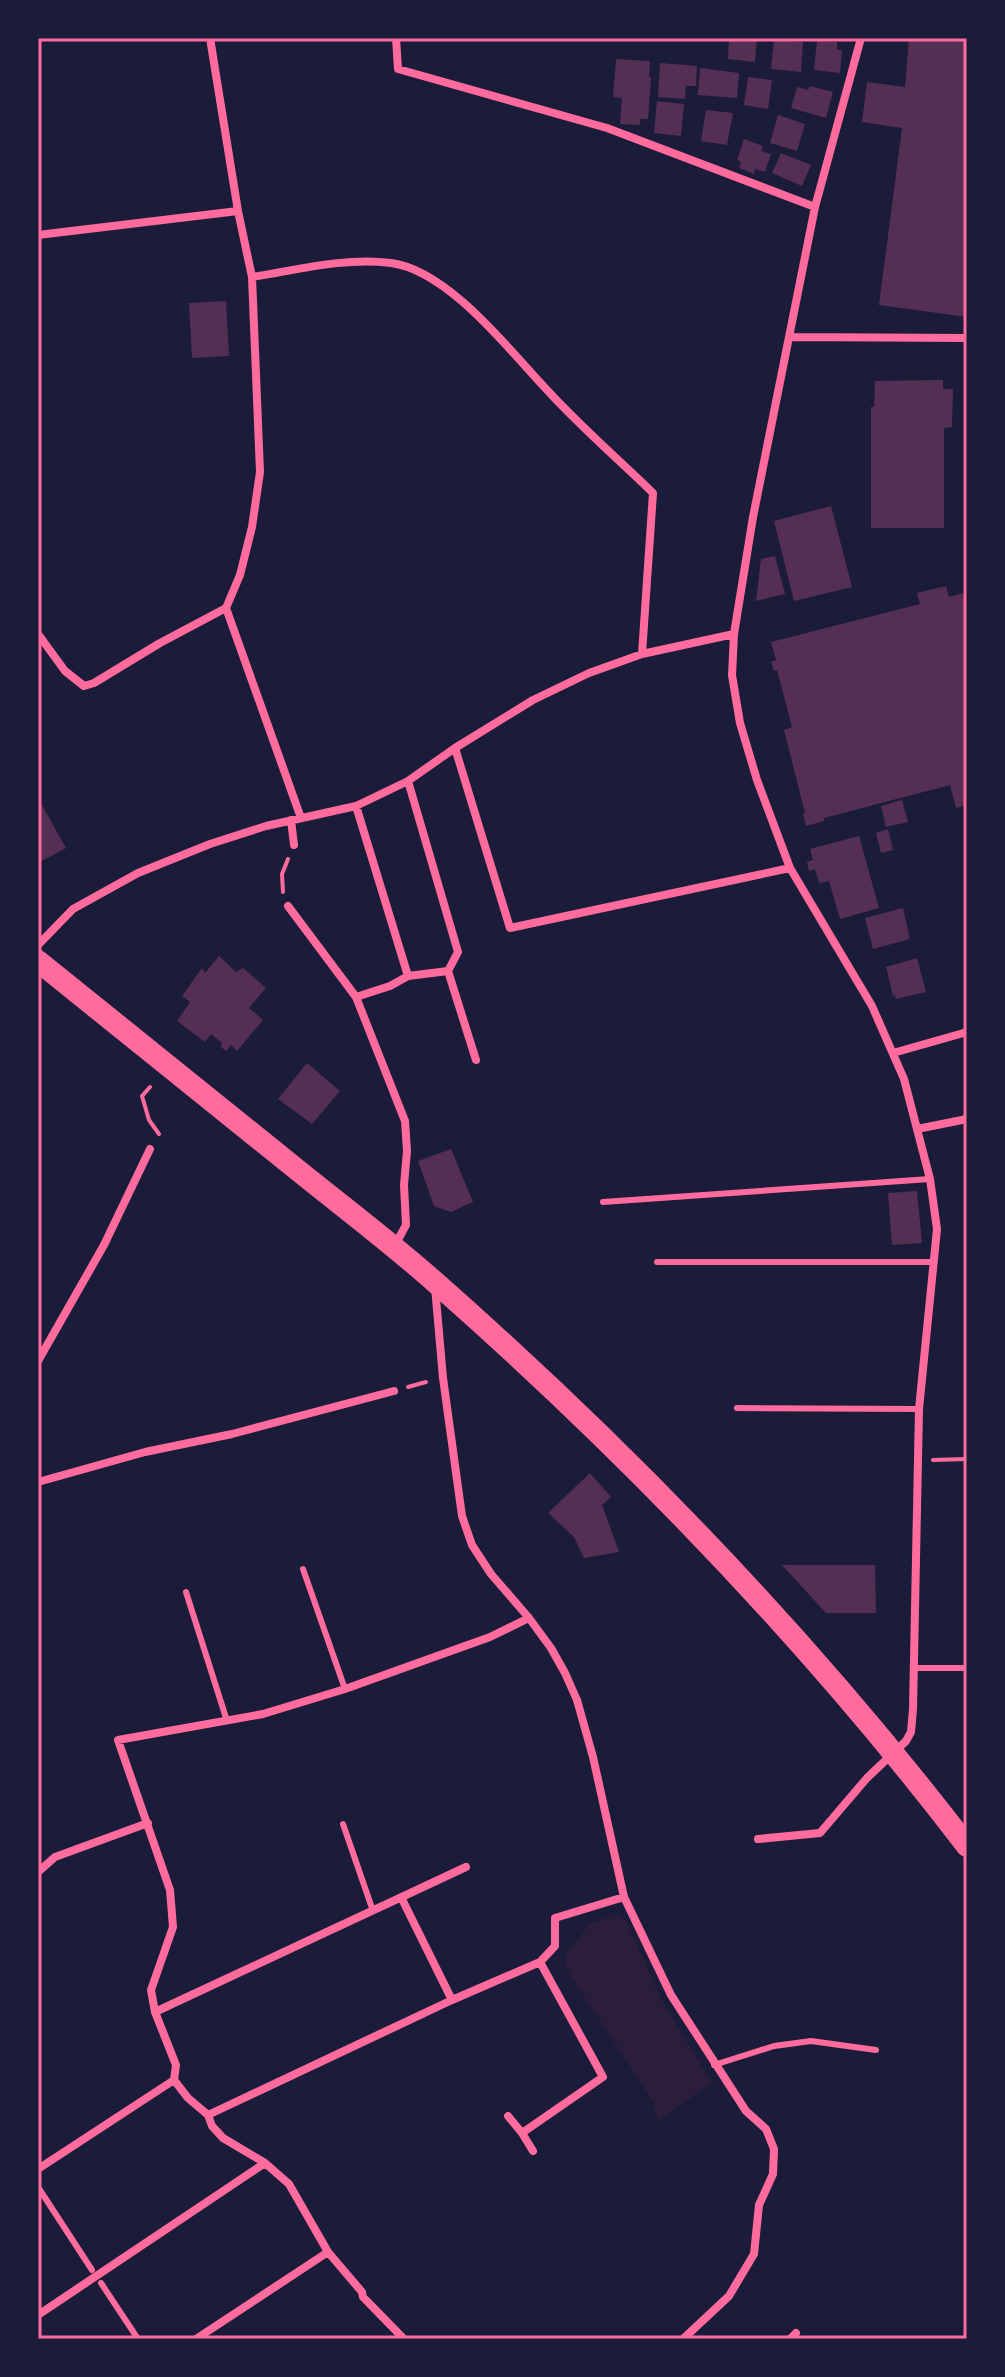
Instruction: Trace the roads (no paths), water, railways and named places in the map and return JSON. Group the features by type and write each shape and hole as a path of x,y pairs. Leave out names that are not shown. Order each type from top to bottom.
{"highway":[{"path":"38,961 435,1281 614,1449 799,1643 894,1752 967,1846"}],"street":[{"path":"38,634 65,671 84,686 226,608 240,575 252,527 260,472 252,277 210,38"},
{"path":"396,38 398,69 607,128 815,207"},
{"path":"758,1839 820,1833 911,1732 919,1409 937,1229 930,1179 904,1079 872,1006 790,868 757,780 740,723 732,675 734,634 753,517 815,207 861,38"},
{"path":"38,235 238,211"},
{"path":"252,277 358,261 394,263 422,273 457,298 501,337 549,392 653,493 642,654"},
{"path":"789,337 967,338"},
{"path":"226,608 296,819 294,845"},
{"path":"38,945 73,909 138,873 210,844 296,819 356,806 408,781 533,700 589,673 642,654 734,634"},
{"path":"455,748 510,928 790,868"},
{"path":"408,781 458,952 448,971 476,1060"},
{"path":"356,806 408,976"},
{"path":"288,906 356,997 405,1121 406,1225 394,1247"},
{"path":"356,997 390,986 408,976 448,971"},
{"path":"893,1053 967,1032"},
{"path":"917,1129 967,1119"},
{"path":"38,1361 104,1245 150,1149"},
{"path":"435,1281 443,1378 462,1516 472,1545 491,1574 551,1648 577,1700 624,1897 671,1995 746,2111 766,2129 774,2149 773,2174 759,2205 754,2254 729,2296 683,2339"},
{"path":"38,1482 145,1452 232,1434 394,1391"},
{"path":"404,2339 363,2297 328,2252 289,2184 265,2163 223,2138 212,2126 208,2115 188,2098 174,2080 176,2065 155,2012 151,1990 173,1927 170,1890 118,1740 263,1714 345,1689 490,1637 529,1618"},
{"path":"38,1872 55,1857 148,1823"},
{"path":"155,2012 466,1867"},
{"path":"208,2115 540,1962 555,1946 555,1918 624,1897"},
{"path":"402,1899 452,2000"},
{"path":"522,2133 603,2077 540,1962"},
{"path":"38,2169 174,2080"},
{"path":"508,2116 533,2151"},
{"path":"38,2315 265,2163"},
{"path":"196,2339 328,2252"}],"lane":[{"path":"603,1202 930,1179"},
{"path":"657,1262 934,1262"},
{"path":"737,1408 919,1409"},
{"path":"303,1569 345,1689"},
{"path":"186,1592 227,1721"},
{"path":"914,1668 967,1668"},
{"path":"343,1824 373,1911"},
{"path":"714,2065 774,2046 811,2041 876,2050"},
{"path":"38,2187 138,2339"}]}
